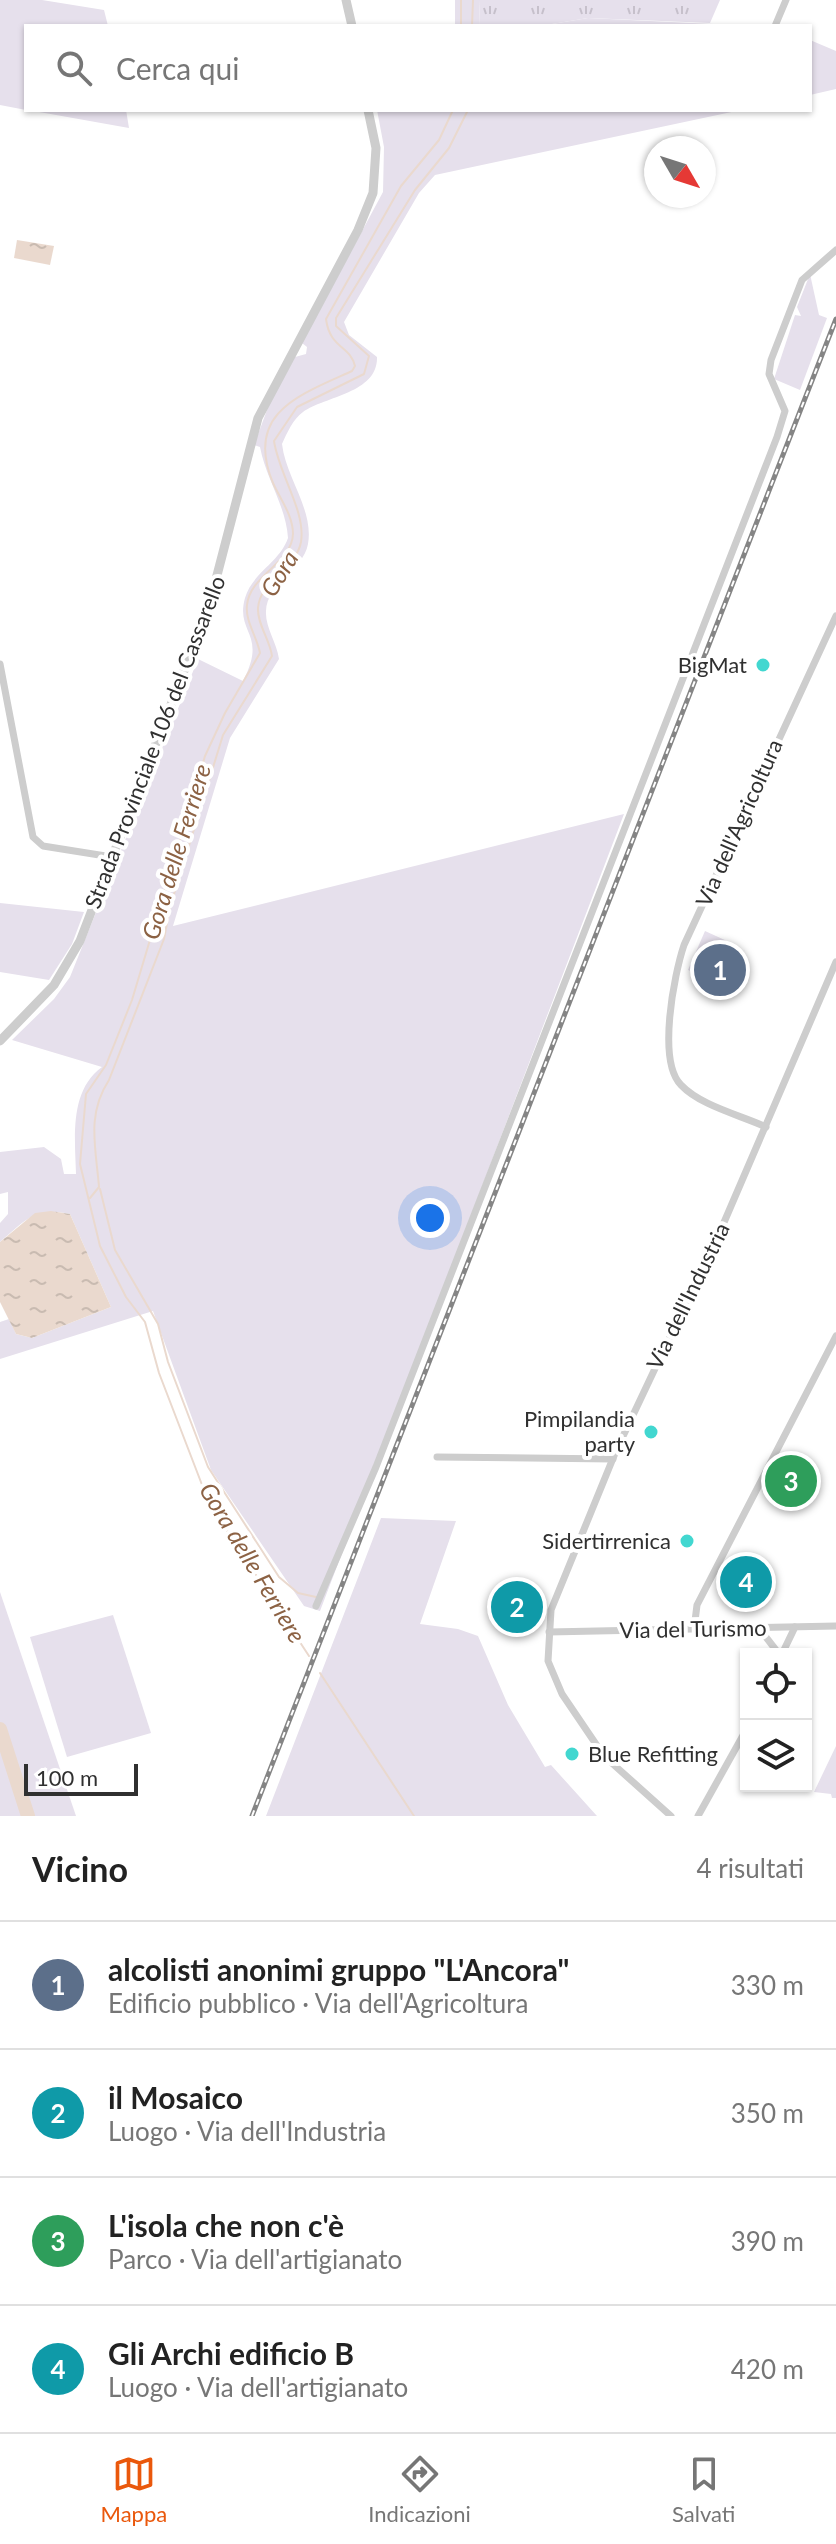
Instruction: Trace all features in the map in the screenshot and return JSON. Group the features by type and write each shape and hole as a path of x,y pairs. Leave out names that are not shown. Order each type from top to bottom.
{"street":[{"path":"346,0 352,24"},
{"path":"776,24 786,0"},
{"name":"Strada Provinciale 106 del Cassarello","path":"0,1041 70,963 209,606 258,418 370,203 377,173 368,112"},
{"path":"316,1606 376,1467 777,437 784,405 769,369 792,304 804,277 836,250"},
{"name":"Via dell'Agricoltura","path":"766,1127 691,1093 674,1076 670,1040 674,990 690,932 836,616"},
{"path":"0,664 33,837 43,846 112,857"},
{"name":"Via dell'Industria","path":"671,1816 625,1778 583,1727 553,1677 548,1661 554,1601 613,1459 766,1127 836,962"},
{"path":"694,1629 697,1605 836,1336"},
{"path":"437,1457 613,1459"},
{"name":"Via del Turismo","path":"549,1632 836,1626"},
{"path":"783,1648 795,1627"},
{"path":"759,1628 775,1648"},
{"path":"698,1816 740,1741"}],"green space":[{"path":"0,0 42,0 104,10 108,24 24,24 24,110 0,105"},
{"path":"455,0 480,0 479,24 455,24"},
{"path":"480,0 720,0 710,23 588,18 552,24 479,24"},
{"path":"588,18 713,24 552,24"},
{"path":"812,41 836,51 836,89 812,95"},
{"path":"39,112 126,112 129,128"},
{"path":"377,112 732,112 435,175 419,193 344,322 349,335 377,357 375,369 360,386 303,412 293,422 282,444 307,519 308,544 299,562 268,601 267,623 279,659 230,738 173,926 624,814 320,1611 304,1606 211,1470 153,1311 0,1359 0,1322 9,1319 16,1334 32,1338 111,1307 70,1214 48,1212 31,1217 0,1242 0,1223 8,1214 8,1192 0,1194 0,1152 44,1147 61,1159 64,1174 76,1174 75,1131 79,1102 91,1077 102,1067 12,1040 54,999 70,977 198,659 243,681 250,665 252,643 244,619 245,598 254,581 279,554 288,538 284,515 260,447 254,445 270,402 295,357 306,354 307,347 302,343 383,192 384,147"},
{"path":"810,274 819,315 827,318 800,390 774,379 795,315 801,316 797,307"},
{"path":"0,903 84,912 72,944 49,980 0,972"},
{"path":"705,931 727,941 714,971 729,978 745,949 728,987 688,970"},
{"path":"381,1518 456,1521 420,1624 458,1629 478,1636 508,1705 545,1767 551,1765 597,1816 266,1816"},
{"path":"0,1592 76,1816 0,1816"},
{"path":"113,1615 151,1733 67,1757 30,1637"},
{"path":"836,1746 836,1798 832,1798 831,1794 814,1792"}],"water":[{"path":"17,240 54,246 50,265 14,258"},
{"path":"51,1211 70,1214 111,1307 32,1338 16,1334 0,1302 0,1242 35,1213"}],"waterway":[{"name":"Gora delle Ferriere","path":"461,0 461,24"},
{"name":"Gora","path":"472,24 473,0"},
{"name":"Gora delle Ferriere","path":"309,1656 209,1503 159,1373 145,1322 126,1297 100,1246 80,1164 86,1094 106,1065 132,1000 205,756 225,713 260,653 248,617 250,595 291,544 291,520 273,483 266,459 266,439 271,423 296,399 352,371 355,366 349,354 332,336 326,319 401,186 439,140 452,112"},
{"name":"Gora","path":"90,1198 99,1187 94,1132 97,1106 164,939 170,907 223,735 272,656 258,614 260,598 292,560 301,542 300,518 274,441 297,407 364,374 369,356 336,326 336,318 415,190 449,148 467,112"},
{"path":"100,1189 115,1250 158,1324 168,1362 208,1467 279,1577 298,1593 316,1597"},
{"name":"Gora delle Ferriere","path":"320,1673 414,1816"},
{"path":"0,1729 28,1816"}],"railway":[{"path":"252,1816 836,319"}],"place":[{"name":"BigMat","path":"763,665"},
{"name":"alcolisti anonimi gruppo \"L'Ancora\"","path":"720,970"},
{"name":"Pimpilandia party","path":"651,1432"},
{"name":"L'isola che non c'è","path":"791,1481"},
{"name":"Sidertirrenica","path":"687,1541"},
{"name":"Gli Archi edificio B","path":"746,1582"},
{"name":"il Mosaico","path":"517,1607"},
{"name":"Blue Refitting","path":"572,1754"}]}
